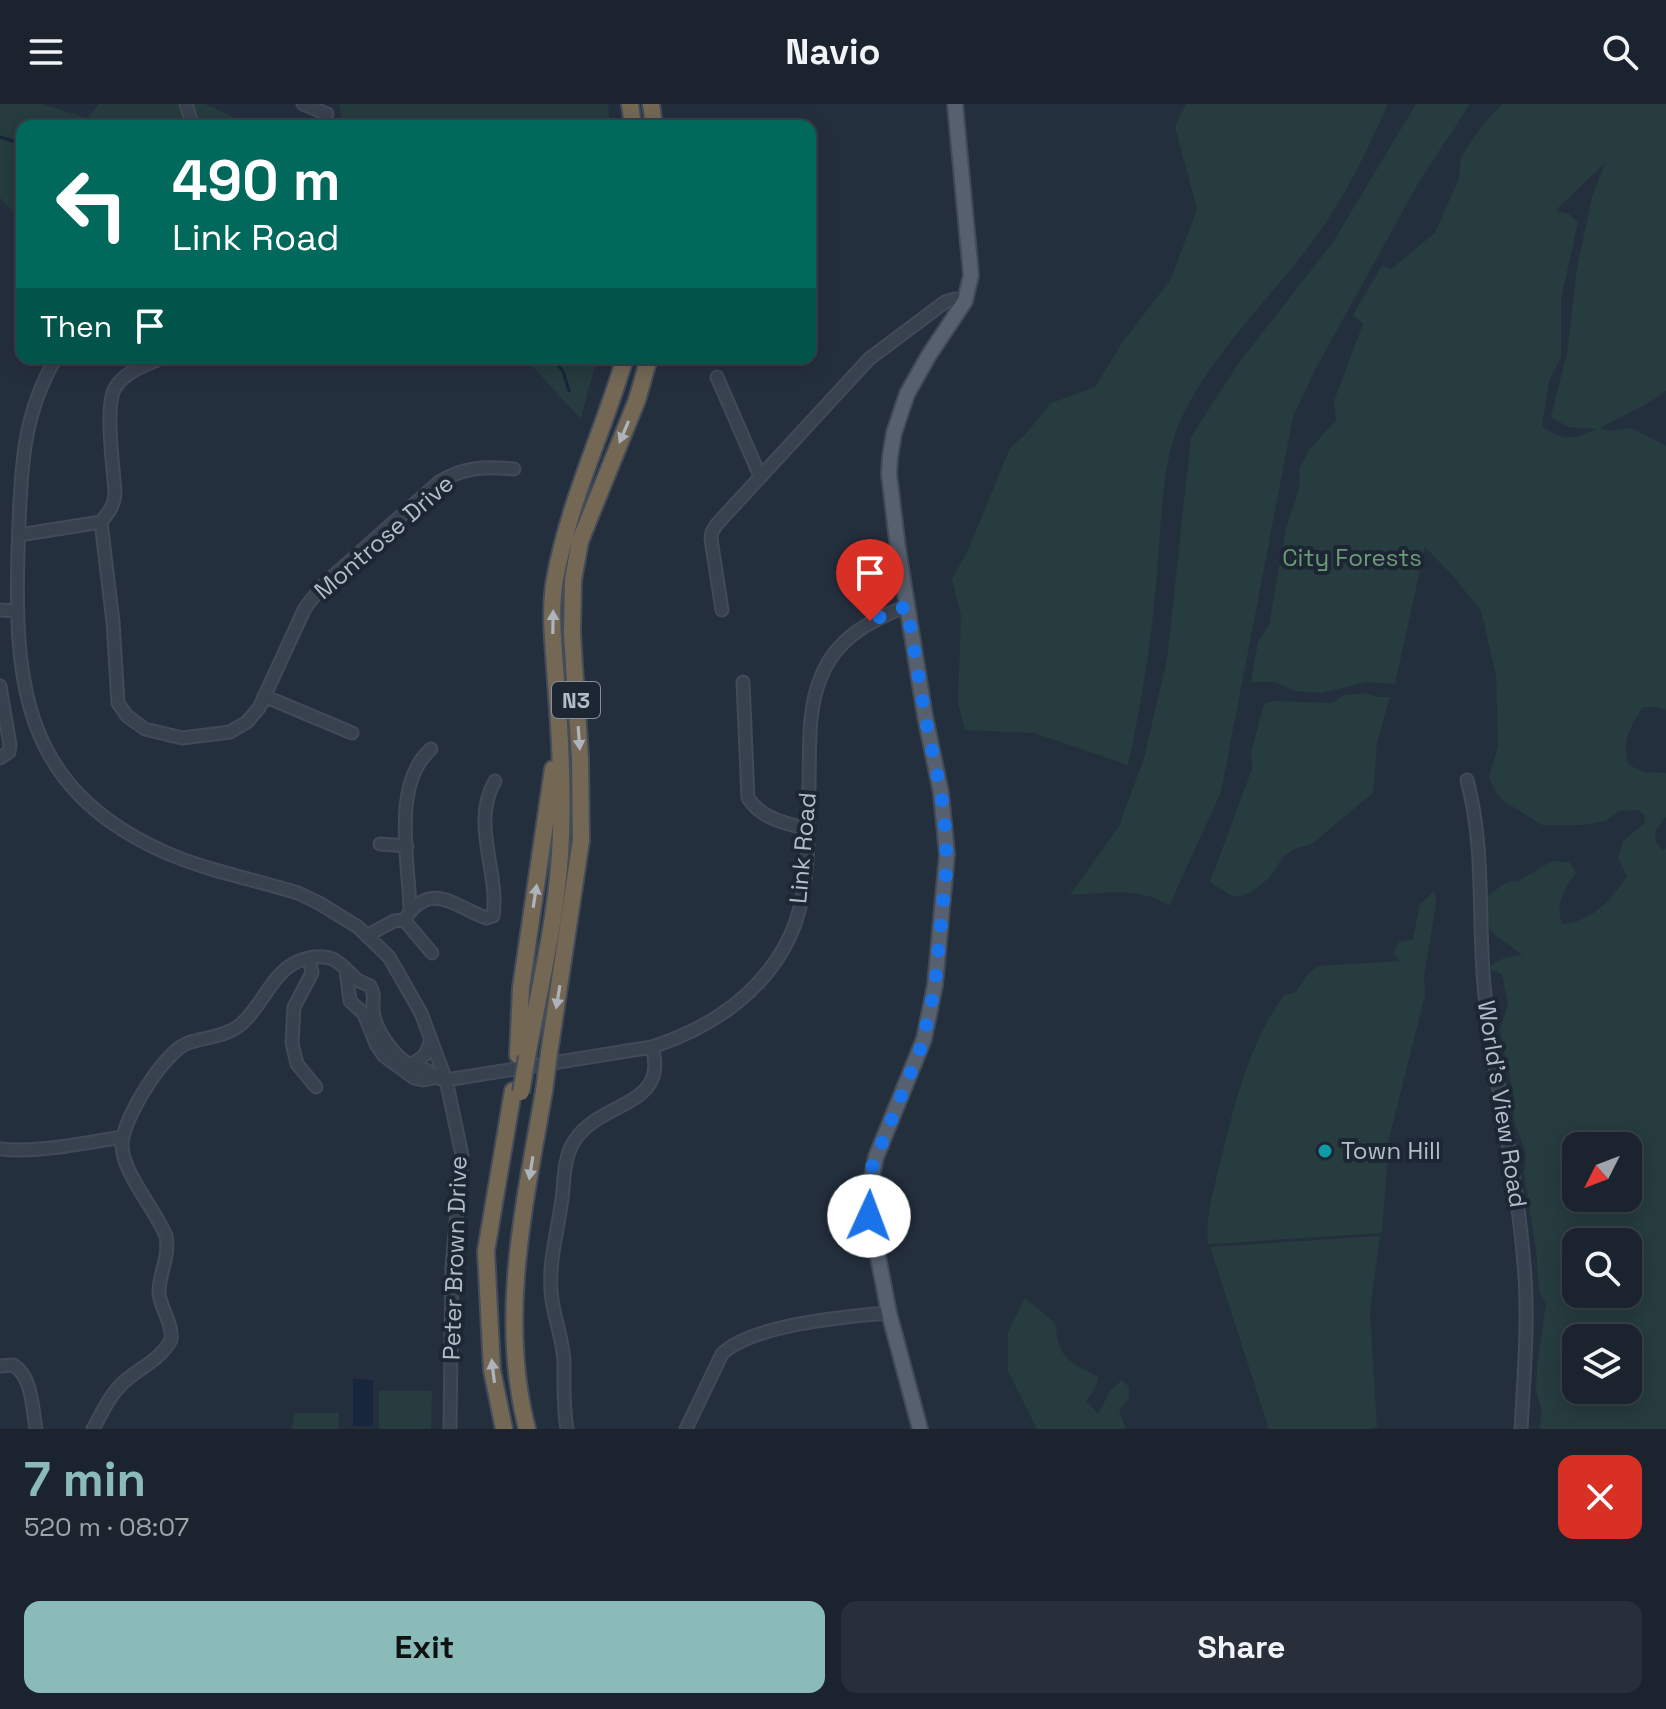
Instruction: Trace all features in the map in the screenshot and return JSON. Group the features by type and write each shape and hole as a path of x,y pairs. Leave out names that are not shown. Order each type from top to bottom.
{"highway":[{"name":"N3","path":"504,1429 492,1370 489,1313 491,1254 522,1057 551,920 561,837 561,759 553,633 554,581 578,490 623,364"},
{"name":"N3","path":"527,1429 516,1367 517,1250 581,840 580,759 572,633 573,580 580,541 637,400 647,364"}],"main road":[{"path":"920,1429 889,1313 869,1216 868,1190 876,1157 924,1039 935,985 947,854 941,793 907,606 889,474 894,433 907,394 965,301 971,275 955,104"}],"street":[{"path":"303,104 327,114"},
{"path":"722,610 712,532 850,378 882,347 945,302 955,299 965,301"},
{"name":"Peter Brown Drive","path":"53,364 36,394 27,425 22,466 17,611 23,680 29,709 53,761 86,802 126,833 162,851 298,893 319,903 368,935 389,957 408,987 431,1040 462,1155 452,1268 450,1429"},
{"path":"19,535 101,522 111,510 115,494 110,410 115,387 149,364"},
{"path":"717,377 760,476"},
{"name":"Montrose Drive","path":"101,522 113,622 118,703 127,716 145,729 182,738 230,732 254,716 305,608 323,585 439,482 468,468 488,466 514,469"},
{"name":"Link Road","path":"440,1079 652,1047 678,1040 747,996 773,963 795,924 804,883 811,723 821,675 841,645 860,628 907,606"},
{"path":"0,610 17,611"},
{"path":"743,682 748,798 755,809 765,816 808,829"},
{"path":"0,686 10,745 9,752 0,758"},
{"path":"264,696 352,733"},
{"path":"431,749 415,768 409,785 407,915 432,953"},
{"name":"World's View Road","path":"1467,780 1481,863 1480,945 1486,1005 1518,1205 1524,1268 1521,1429"},
{"path":"368,935 434,897 451,901 486,918 493,916 485,832 486,804 495,781"},
{"path":"380,844 407,846"},
{"path":"309,958 312,973 294,1007 292,1043 297,1064 316,1087"},
{"path":"93,1429 115,1392 156,1359 171,1340 171,1324 159,1292 168,1249 166,1236 125,1161 123,1137 136,1108 166,1058 187,1044 228,1032 241,1024 284,970 309,958 331,958 345,966 358,981 373,989 373,1014 384,1039 411,1065 425,1069 440,1079"},
{"path":"345,966 349,998 364,1014 384,1056 414,1078 440,1079"},
{"path":"411,1065 425,1055 431,1040"},
{"path":"567,1429 563,1409 562,1343 553,1307 551,1268 565,1164 575,1139 591,1124 651,1085 656,1069 652,1047"},
{"path":"0,1149 17,1151 123,1137"},
{"path":"686,1429 722,1354 730,1346 755,1335 810,1323 889,1313"},
{"path":"0,1366 13,1365 23,1372 36,1429"}],"green space":[{"path":"0,104 42,104 87,118 99,104 205,104 240,120 16,120 16,215 0,198"},
{"path":"339,104 608,104 609,120 342,120"},
{"path":"1186,104 1388,104 1327,221 1210,369 1182,417 1165,477 1148,653 1128,765 1034,733 965,730 958,703 961,615 952,579 968,550 1010,448 1051,403 1095,387 1122,343 1171,279 1197,209 1175,127"},
{"path":"1416,104 1470,104 1420,180 1316,368 1293,417 1221,792 1169,906 1135,893 1070,895 1119,826 1144,758 1167,659 1191,437 1238,364 1333,242"},
{"name":"City Forests","path":"1502,104 1666,104 1666,391 1600,428 1609,431 1631,428 1666,446 1666,710 1643,707 1631,728 1626,749 1629,765 1643,772 1666,773 1666,817 1656,830 1655,841 1663,851 1666,848 1666,1429 1539,1429 1542,1413 1536,1388 1537,1367 1546,1304 1539,1290 1524,1175 1526,1153 1514,1121 1514,1099 1500,1030 1508,1004 1502,974 1489,969 1500,960 1522,955 1492,932 1486,909 1487,896 1507,882 1518,881 1552,861 1569,862 1576,873 1560,903 1562,924 1592,914 1627,876 1618,858 1623,841 1645,823 1644,815 1638,810 1619,811 1605,821 1582,825 1542,825 1502,800 1489,777 1498,746 1496,675 1481,611 1425,547 1395,684 1366,682 1322,693 1294,691 1276,682 1251,682 1258,642 1269,625 1286,528 1299,489 1300,467 1310,449 1336,420 1334,401 1363,324 1353,315 1382,265 1391,269 1435,233 1459,178 1461,157 1481,127","holes":["1605,163 1592,197 1577,268 1567,353 1551,417 1568,427 1596,429 1569,437 1542,427 1549,381 1561,358 1561,299 1578,222 1569,214 1556,210"]},
{"path":"530,364 595,364 581,419"},
{"path":"1364,693 1390,697 1377,742 1373,793 1312,844 1294,849 1283,857 1269,878 1253,891 1240,897 1230,895 1210,882 1252,769 1251,753 1264,704 1273,701 1331,703 1345,695"},
{"path":"1433,892 1436,905 1424,976 1425,996 1389,1139 1382,1233 1208,1244 1211,1203 1244,1076 1261,1034 1284,995 1296,992 1307,975 1318,966 1400,961 1393,954 1399,942 1413,939 1420,904"},
{"path":"1380,1236 1370,1311 1377,1427 1269,1429 1210,1247"},
{"path":"1025,1298 1055,1323 1059,1345 1066,1358 1098,1377 1095,1389 1086,1401 1098,1414 1110,1391 1122,1380 1129,1387 1129,1398 1119,1410 1126,1429 1037,1429 1008,1371 1008,1332"},
{"path":"379,1391 432,1391 431,1429 379,1429"},
{"path":"294,1413 339,1413 338,1429 292,1429"}],"water":[{"path":"353,1379 373,1380 373,1426 353,1426"}],"waterway":[{"path":"0,137 16,142"},
{"path":"557,364 563,371 569,391"}],"place":[{"name":"Town Hill","path":"1325,1151"}],"route":[{"path":"869,1216 867,1200 872,1167 924,1039 935,985 947,854 941,793 907,606 870,621"}]}
